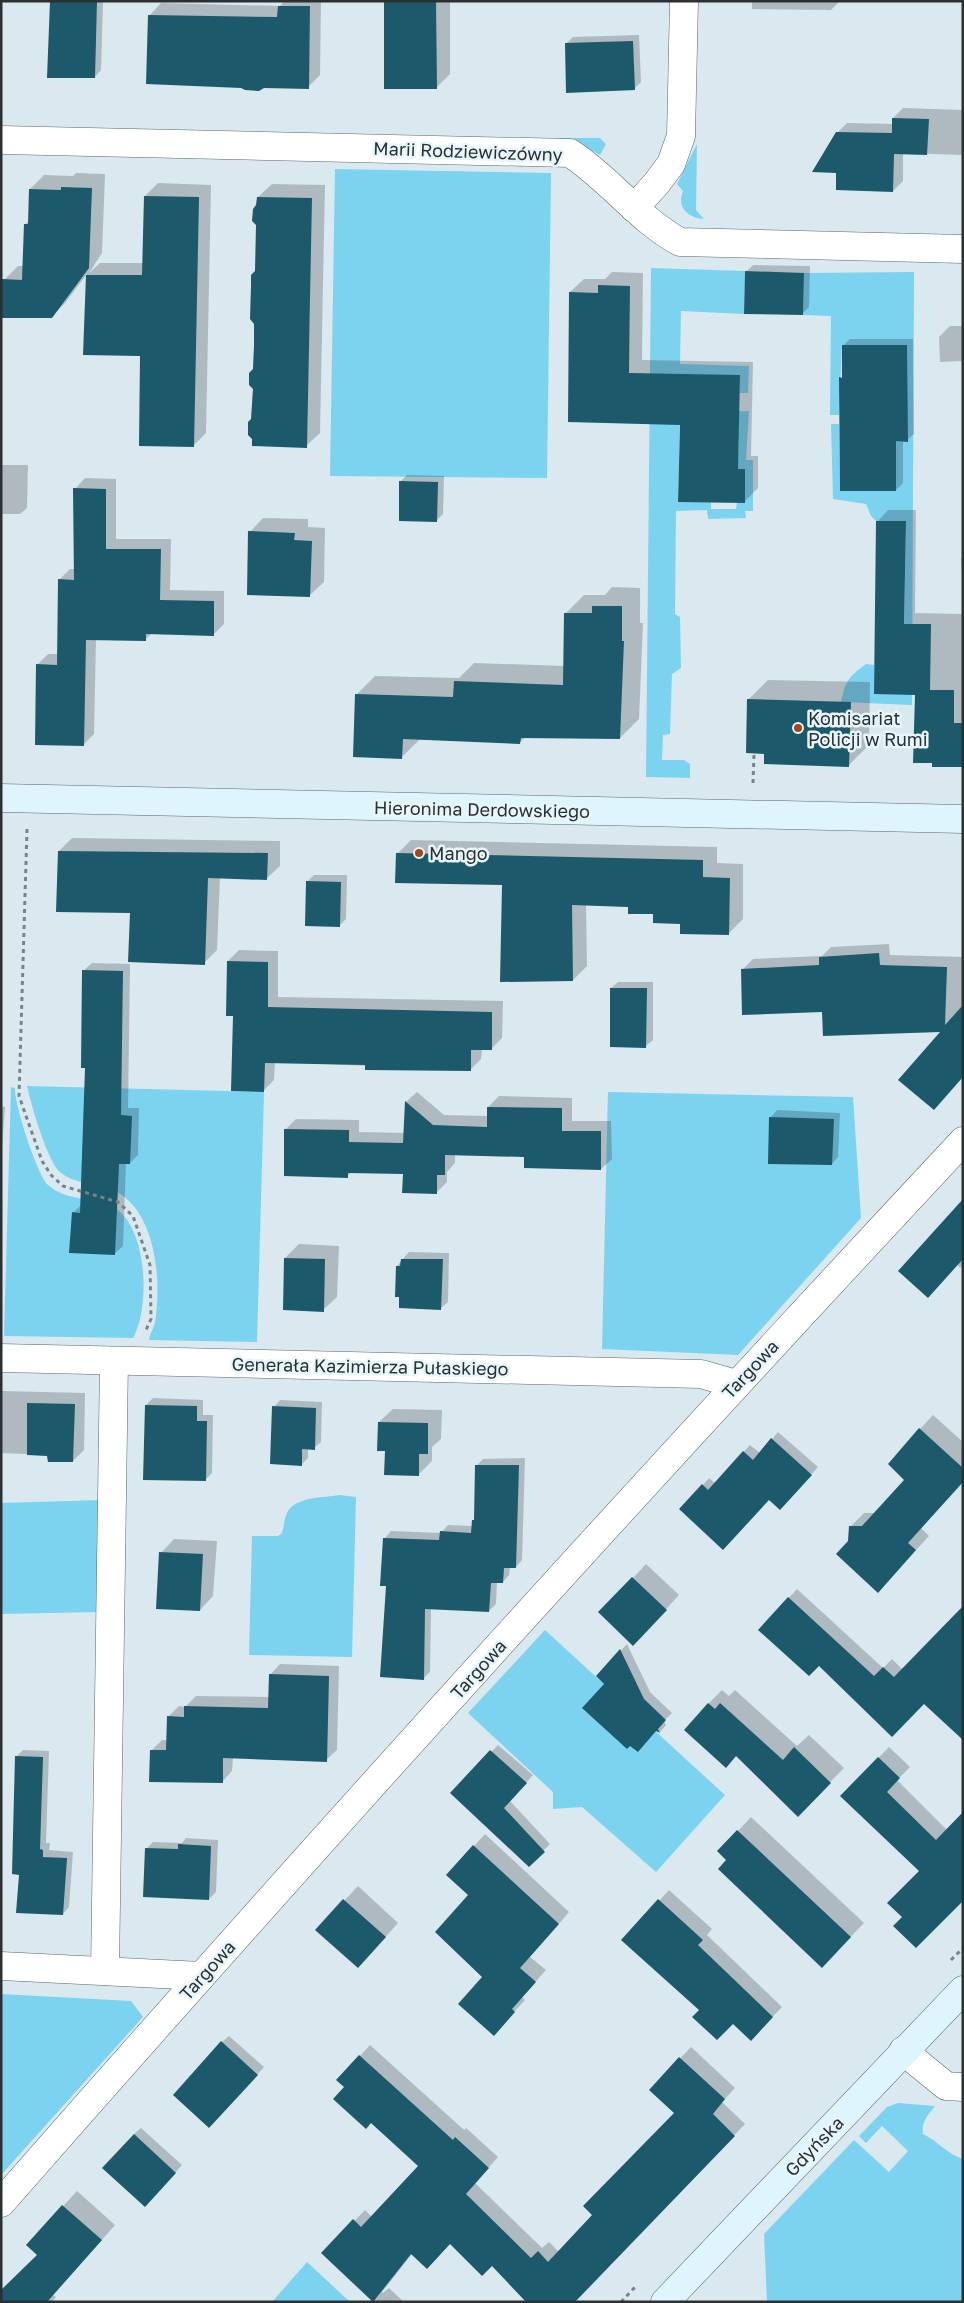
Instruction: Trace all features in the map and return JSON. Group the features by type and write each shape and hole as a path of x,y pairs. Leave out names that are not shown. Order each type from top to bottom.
{"street":[{"path":"634,208 671,164 680,136 684,1"},
{"name":"Marii Rodziewiczówny","path":"1,140 570,153 587,164 664,234 680,242 963,249"},
{"name":"Hieronima Derdowskiego","path":"14,798 963,819"},
{"name":"Targowa","path":"1,2204 201,1976 736,1384 963,1141"},
{"name":"Generała Kazimierza Pułaskiego","path":"1,1358 701,1374 736,1384"},
{"path":"105,1971 114,1361"},
{"path":"1,1966 201,1976"},
{"name":"Gdyńska","path":"665,2302 963,1990"},
{"path":"904,2051 946,2086 963,2087"}],"path":[{"path":"753,789 754,754"},
{"path":"14,798 27,836 19,1096 42,1162 51,1175 63,1186 118,1202 133,1216 150,1265 151,1319 145,1334 142,1361"}],"shaded area":[{"path":"555,138 600,138 606,144 600,155 580,144"},
{"path":"697,144 696,210 704,219 693,217 685,211 681,202 683,191 677,184"},
{"path":"335,169 551,173 547,478 330,476"},
{"path":"651,268 745,271 744,314 681,311 680,364 749,366 748,393 740,393 740,376 681,374 678,501 711,502 711,509 736,509 737,503 745,503 745,470 738,469 739,411 749,411 746,460 753,460 753,511 745,511 746,518 708,519 707,510 676,511 675,614 680,617 681,668 672,674 670,734 663,735 662,760 684,760 690,764 690,778 646,777"},
{"path":"914,272 912,705 841,702 849,679 866,664 874,665 874,694 903,694 906,521 876,521 871,516 866,504 833,499 831,424 839,424 840,491 896,491 896,441 907,345 842,345 839,415 830,415 831,316 803,315 804,273"},
{"path":"27,1086 264,1092 257,1342 149,1340 155,1322 157,1286 156,1266 146,1227 137,1211 125,1198 110,1189 71,1179 60,1172 45,1145"},
{"path":"11,1087 15,1088 18,1108 32,1154 48,1185 70,1196 109,1205 122,1214 132,1228 142,1265 144,1286 139,1324 133,1338 4,1336"},
{"path":"608,1092 853,1097 861,1218 738,1355 602,1349"},
{"path":"339,1495 356,1497 352,1657 249,1655 252,1536 278,1536 282,1533 287,1513 296,1503"},
{"path":"101,1500 99,1612 1,1614 1,1503"},
{"path":"545,1630 725,1795 656,1872 582,1807 553,1809 553,1792 468,1713"},
{"path":"1,1994 131,2001 143,2017 1,2175"},
{"path":"898,2103 935,2106 924,2122 923,2134 952,2154 963,2159 963,2302 767,2302 764,2234 854,2140 889,2172 908,2151 882,2126 866,2143 859,2136 887,2107"},
{"path":"307,2262 350,2302 272,2302"}],"building":[{"path":"50,1 97,1 95,78 47,78"},
{"path":"384,1 436,1 437,89 384,89"},
{"path":"278,6 310,6 309,89 264,88 259,91 241,88 146,84 148,15 277,17"},
{"path":"633,41 635,90 566,93 565,43"},
{"path":"892,118 929,119 927,155 894,154 893,192 836,190 836,173 812,172 836,132 892,133"},
{"path":"61,187 92,188 89,268 52,318 1,318 2,279 22,280 24,224 28,224 29,189 61,190"},
{"path":"144,196 199,197 194,447 139,446 140,356 83,355 86,275 142,275"},
{"path":"257,197 312,198 307,448 252,446 252,439 248,435 253,389 249,385 249,373 253,369 254,346 254,324 250,319 251,275 255,271 256,225 252,221"},
{"path":"745,271 804,273 803,315 744,314"},
{"path":"598,285 630,286 629,373 740,375 738,469 745,469 745,503 678,502 680,425 568,422 569,292 598,293"},
{"path":"842,345 907,345 908,442 896,441 896,491 840,491 839,377 842,378"},
{"path":"399,481 438,482 437,522 399,521"},
{"path":"73,488 106,489 106,549 161,549 160,600 214,601 214,636 146,634 146,641 86,640 84,746 35,745 36,664 57,665 58,579 74,580"},
{"path":"876,521 906,521 904,624 931,624 930,690 954,690 954,723 963,723 963,767 932,767 932,763 913,763 915,695 874,694"},
{"path":"248,531 295,533 294,540 312,541 310,597 247,595"},
{"path":"592,606 622,606 622,641 624,641 620,739 521,738 520,744 403,739 402,759 353,757 355,694 453,697 454,681 563,685 564,613 592,613"},
{"name":"Komisariat Policji w Rumi","path":"747,699 851,702 849,767 764,764 764,754 746,753"},
{"path":"58,851 268,853 267,880 208,878 205,965 128,962 130,913 56,912"},
{"path":"396,853 703,860 703,877 730,878 729,935 680,934 680,924 653,923 653,914 628,914 628,907 572,905 573,981 500,982 502,885 395,883"},
{"path":"306,881 341,882 340,927 305,926"},
{"path":"879,953 880,965 947,967 945,1025 963,1005 963,1077 934,1110 898,1080 940,1032 823,1036 822,1012 742,1015 741,969 819,965 819,957"},
{"path":"227,961 268,962 268,1007 492,1012 492,1050 471,1050 471,1071 365,1070 365,1065 265,1063 264,1092 231,1091 233,1016 226,1016"},
{"path":"82,970 123,971 121,1115 132,1116 130,1164 119,1164 115,1255 69,1253 72,1212 80,1213 85,1068 81,1068"},
{"path":"610,988 647,988 646,1048 610,1047"},
{"path":"405,1101 433,1125 487,1127 487,1107 562,1108 562,1131 601,1131 601,1170 524,1168 524,1157 445,1155 445,1175 437,1175 437,1194 402,1193 403,1174 348,1173 348,1178 284,1176 284,1129 349,1130 349,1142 403,1143"},
{"path":"769,1117 834,1119 832,1165 768,1164"},
{"path":"963,1199 963,1259 928,1298 898,1271"},
{"path":"284,1258 325,1259 324,1312 283,1310"},
{"path":"401,1259 443,1259 441,1310 399,1308 399,1297 395,1297 396,1266 400,1266"},
{"path":"27,1403 75,1404 73,1462 48,1462 47,1456 27,1455"},
{"path":"145,1405 197,1406 197,1421 207,1421 206,1481 143,1480"},
{"path":"272,1406 316,1408 315,1450 302,1449 302,1466 270,1464"},
{"path":"378,1422 428,1423 428,1454 419,1454 419,1476 384,1475 385,1451 377,1451"},
{"path":"919,1428 963,1468 963,1482 908,1543 916,1550 878,1593 836,1554 848,1541 849,1526 862,1526 904,1480 888,1464"},
{"path":"771,1438 812,1475 780,1510 769,1500 723,1550 679,1509 702,1484 708,1490 743,1451 753,1460"},
{"path":"475,1465 519,1465 516,1568 504,1568 503,1583 491,1583 489,1612 425,1609 424,1680 380,1677 386,1586 380,1586 383,1538 439,1540 440,1531 471,1533 472,1520 474,1520"},
{"path":"159,1552 203,1554 200,1611 156,1609"},
{"path":"632,1577 667,1610 633,1646 598,1612"},
{"path":"788,1597 874,1676 883,1667 894,1677 963,1606 963,1740 924,1704 892,1737 819,1666 809,1676 758,1630"},
{"path":"620,1649 644,1699 666,1720 658,1729 660,1733 656,1731 638,1752 630,1746 627,1749 582,1708 604,1684 596,1676"},
{"path":"269,1674 329,1676 327,1762 223,1758 223,1783 149,1782 150,1750 166,1750 167,1716 184,1717 184,1706 268,1708"},
{"path":"708,1703 715,1709 720,1703 783,1760 794,1747 831,1783 798,1817 736,1756 726,1768 684,1730"},
{"path":"490,1750 527,1783 504,1808 545,1852 529,1867 450,1793"},
{"path":"15,1756 43,1757 40,1849 43,1850 43,1857 67,1858 63,1915 16,1913 19,1875 12,1874"},
{"path":"878,1757 900,1778 887,1792 936,1840 963,1812 963,1901 916,1948 893,1926 902,1917 887,1903 919,1871 840,1796"},
{"path":"737,1830 851,1937 822,1968 718,1869 726,1860 717,1851"},
{"path":"178,1844 211,1846 209,1900 143,1897 145,1848 178,1849"},
{"path":"473,1845 559,1924 520,1968 536,1982 512,2009 515,2012 494,2036 458,2004 482,1977 435,1932 468,1895 446,1875"},
{"path":"343,1899 386,1937 358,1968 315,1930"},
{"path":"658,1899 703,1940 698,1945 773,2017 751,2041 733,2024 717,2040 692,2017 699,2010 621,1940"},
{"path":"221,2041 258,2075 209,2128 173,2095"},
{"path":"359,2055 453,2140 455,2137 489,2168 466,2194 531,2258 538,2251 548,2262 592,2215 583,2206 674,2113 649,2090 679,2057 725,2099 713,2114 735,2136 575,2302 526,2302 492,2266 482,2276 450,2244 427,2269 411,2254 373,2302 321,2253 353,2219 361,2227 418,2166 371,2123 366,2129 333,2099 344,2087 336,2080"},
{"path":"134,2134 176,2173 145,2207 102,2168"},
{"path":"62,2205 102,2240 47,2302 1,2302 1,2290 37,2255 26,2245"}],"place":[{"name":"Komisariat Policji w Rumi","path":"798,728"},
{"name":"Mango","path":"419,853"}]}
